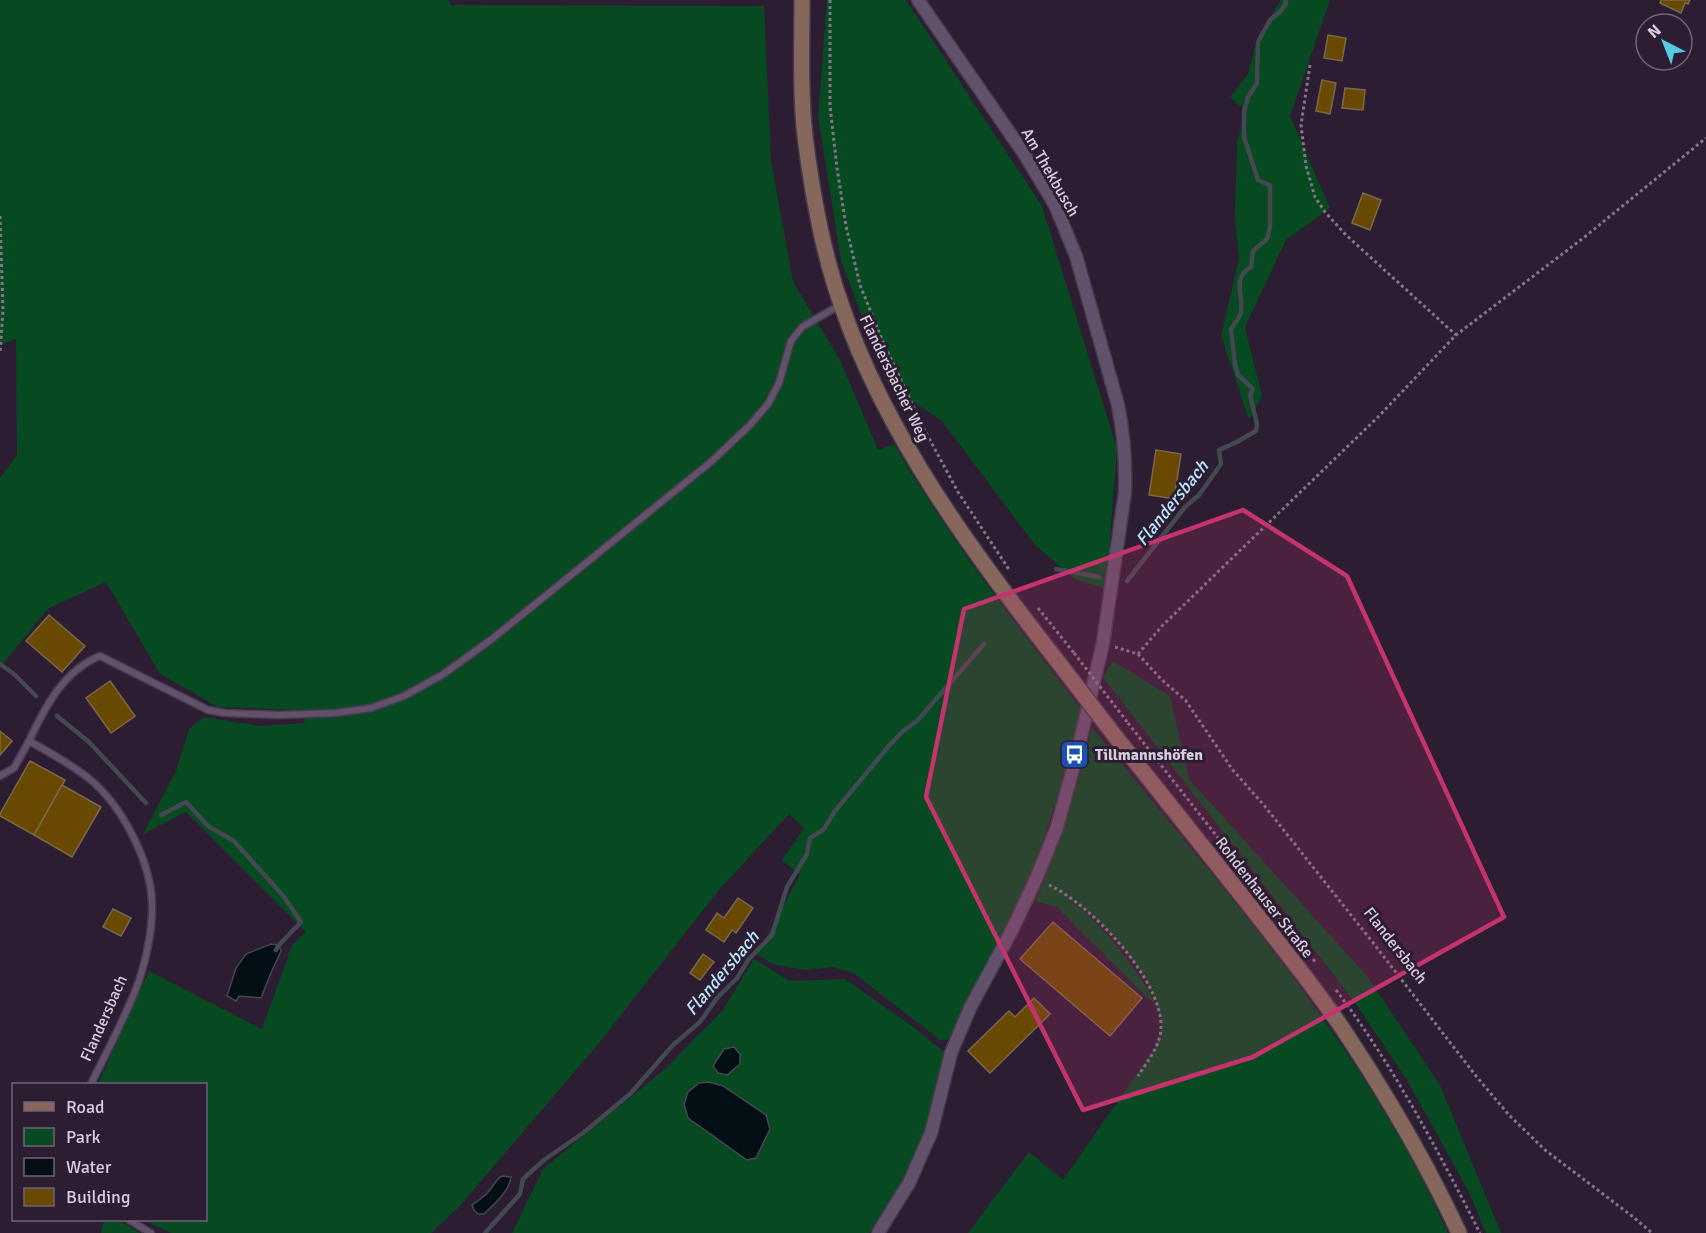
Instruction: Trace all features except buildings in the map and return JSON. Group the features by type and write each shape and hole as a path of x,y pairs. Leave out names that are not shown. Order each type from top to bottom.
{"main road":[{"name":"Flandersbacher Weg","path":"802,0 801,85 805,135 813,193 827,258 841,305 864,362 890,416 954,522 1012,603"},
{"name":"Rohdenhauser Straße","path":"1012,603 1318,995 1353,1045 1413,1144 1459,1233"}],"street":[{"name":"Am Thekbusch","path":"918,0 1025,155 1054,205 1076,256 1118,405 1126,453 1125,492 1103,643"},
{"path":"878,1233 909,1183 931,1133 951,1053 970,1008 1012,930 1036,879 1057,826 1077,754 1103,643"}],"lane":[{"path":"0,776 14,768 42,712 64,682 85,662 100,656 208,710 225,713 279,715 336,713 371,708 404,696 442,675 492,639 712,461 750,425 768,404 779,383 791,340 802,327 841,305"},
{"name":"Flandersbach","path":"29,741 89,778 113,804 129,828 149,883 152,904 150,934 143,968 91,1083"},
{"path":"131,1221 151,1233"}],"path":[{"path":"830,0 830,106 834,147 846,226 860,285 883,342 924,429 958,492 1014,576"},
{"path":"1310,65 1301,125 1306,166 1315,196 1325,212 1346,235 1455,335"},
{"path":"1138,654 1162,626 1378,417 1455,335 1582,239 1706,138"},
{"path":"0,216 3,311 0,352"},
{"path":"1035,603 1128,723"},
{"name":"Flandersbach","path":"1103,643 1138,654 1186,701 1232,769 1278,823 1509,1115 1545,1150 1652,1233"},
{"path":"1036,879 1063,891 1089,913 1124,949 1146,979 1157,1001 1161,1028 1155,1049 1138,1076"}],"highlighted area":[{"path":"1243,510 1347,576 1504,917 1253,1057 1083,1110 926,797 964,609"}],"green space":[{"path":"0,0 449,0 450,5 764,6 771,161 793,282 840,360 878,450 894,444 960,547 1082,710 1032,876 948,1040 940,1040 855,974 833,967 805,970 772,964 757,954 800,875 782,860 804,828 789,814 718,891 599,1043 458,1208 431,1233 171,1233 146,1221 207,1221 207,1083 98,1083 149,971 262,1029 292,945 306,932 186,812 143,834 176,771 189,729 204,717 259,726 305,723 304,710 218,707 160,674 106,582 49,608 0,667 0,478 17,455 16,339 0,345"},
{"path":"827,0 906,0 1042,206 1117,449 1106,589 1075,579 1036,546 942,421 887,384 841,260 818,117"},
{"path":"1281,0 1330,0 1290,116 1330,208 1286,240 1245,327 1262,396 1249,420 1221,335 1239,259 1235,218 1237,141 1246,111 1230,97 1248,74 1257,39"},
{"path":"1113,661 1170,696 1189,779 1367,976 1440,1085 1501,1233 1486,1233 1469,1192 1407,1080 1356,1004 1103,677"},
{"path":"1092,727 1239,907 1332,1032 1375,1096 1414,1163 1448,1233 968,1233 1029,1152 1063,1180 1154,1049 1160,1033 1159,1010 1152,992 1142,973 1114,937 1099,922 1069,900 1107,934 1133,967 1155,1003 1144,995 1057,907 1035,901 1081,770"},
{"path":"754,959 790,981 845,979 944,1052 928,1118 916,1152 898,1188 869,1233 512,1233 543,1169 665,1069 723,1010"},
{"path":"104,1221 121,1221 140,1233 101,1233"}],"water":[{"path":"271,944 279,945 281,951 261,998 239,996 236,1001 227,996 236,968 246,954"},
{"path":"734,1047 740,1054 740,1064 727,1075 718,1073 713,1066 724,1049"},
{"path":"709,1082 723,1086 766,1115 770,1129 756,1158 747,1160 688,1118 684,1104 688,1092 699,1083"},
{"path":"502,1176 511,1177 504,1193 484,1214 478,1214 472,1205 485,1195"}],"waterway":[{"name":"Flandersbach","path":"1127,581 1185,507 1199,495 1221,464 1219,450 1256,431 1257,424 1250,395 1253,389 1238,375 1231,329 1241,312 1241,276 1251,267 1253,251 1267,239 1270,227 1270,185 1258,180 1244,137 1244,112 1248,97 1257,83 1258,42 1270,20 1281,11 1286,3 1285,0"},
{"name":"Flandersbach","path":"1056,569 1099,577"},
{"name":"Flandersbach","path":"485,1233 520,1194 523,1179 544,1160 583,1133 630,1094 673,1045 700,1022 717,998 737,978 749,959 772,935 787,887 807,854 810,838 824,829 835,811 888,747 903,731 917,721 984,644"},
{"path":"0,664 14,674 36,696"},
{"path":"57,716 89,742 146,803"},
{"path":"161,815 186,802 208,826 234,841 285,898 301,922 276,950"}],"place":[{"name":"Tillmannshöfen","path":"1074,754"}]}
